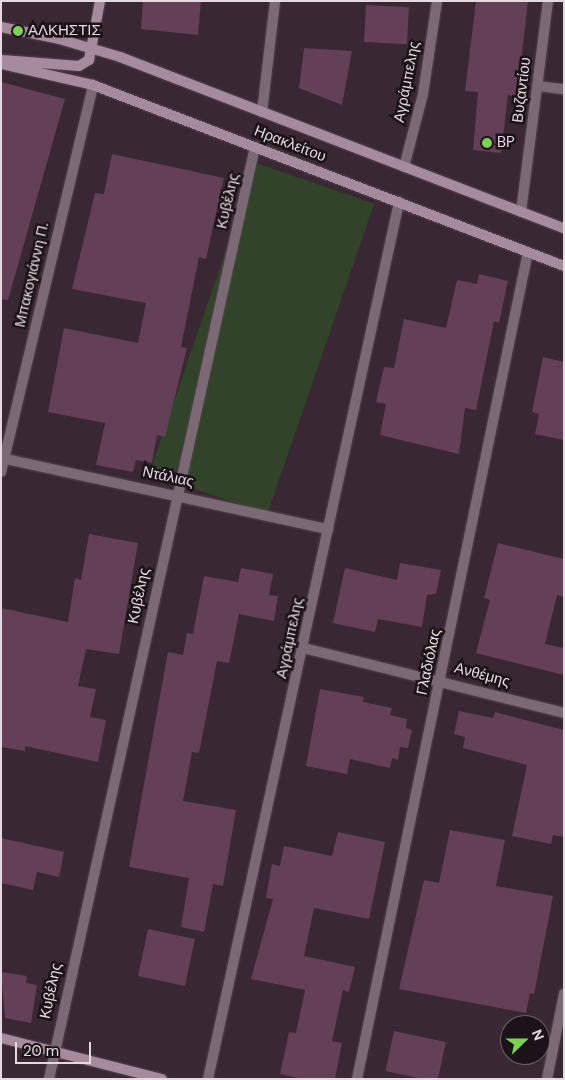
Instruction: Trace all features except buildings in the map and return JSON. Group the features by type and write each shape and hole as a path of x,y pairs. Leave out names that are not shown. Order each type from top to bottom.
{"main road":[{"path":"1,62 79,66 89,60 94,49 100,1"},
{"name":"Ηρακλείτου","path":"1,28 94,49 564,228"},
{"name":"Ηρακλείτου","path":"1,62 93,85 564,266"},
{"path":"1,1038 162,1079"}],"street":[{"path":"262,112 275,1"},
{"name":"Αγράμπελης","path":"404,167 423,94 436,1"},
{"name":"Βυζαντίου","path":"521,212 548,1"},
{"name":"Μπακογιάννη Π.","path":"1,472 93,85"},
{"path":"538,86 564,89"},
{"name":"Κυβέλης","path":"49,1079 53,1051 176,494 255,147"},
{"name":"Αγράμπελης","path":"208,1079 304,648 399,202"},
{"name":"Γλαδιόλας","path":"357,1079 528,252"},
{"name":"Ντάλιας","path":"3,458 176,494 328,529"},
{"name":"Ανθέμης","path":"304,648 440,679 564,712"},
{"path":"547,1079 564,994"}],"green space":[{"path":"256,163 374,204 267,514 149,473"}],"place":[{"name":"ΑΛΚΗΣΤΙΣ","path":"18,31"},
{"name":"BP","path":"487,143"}]}
